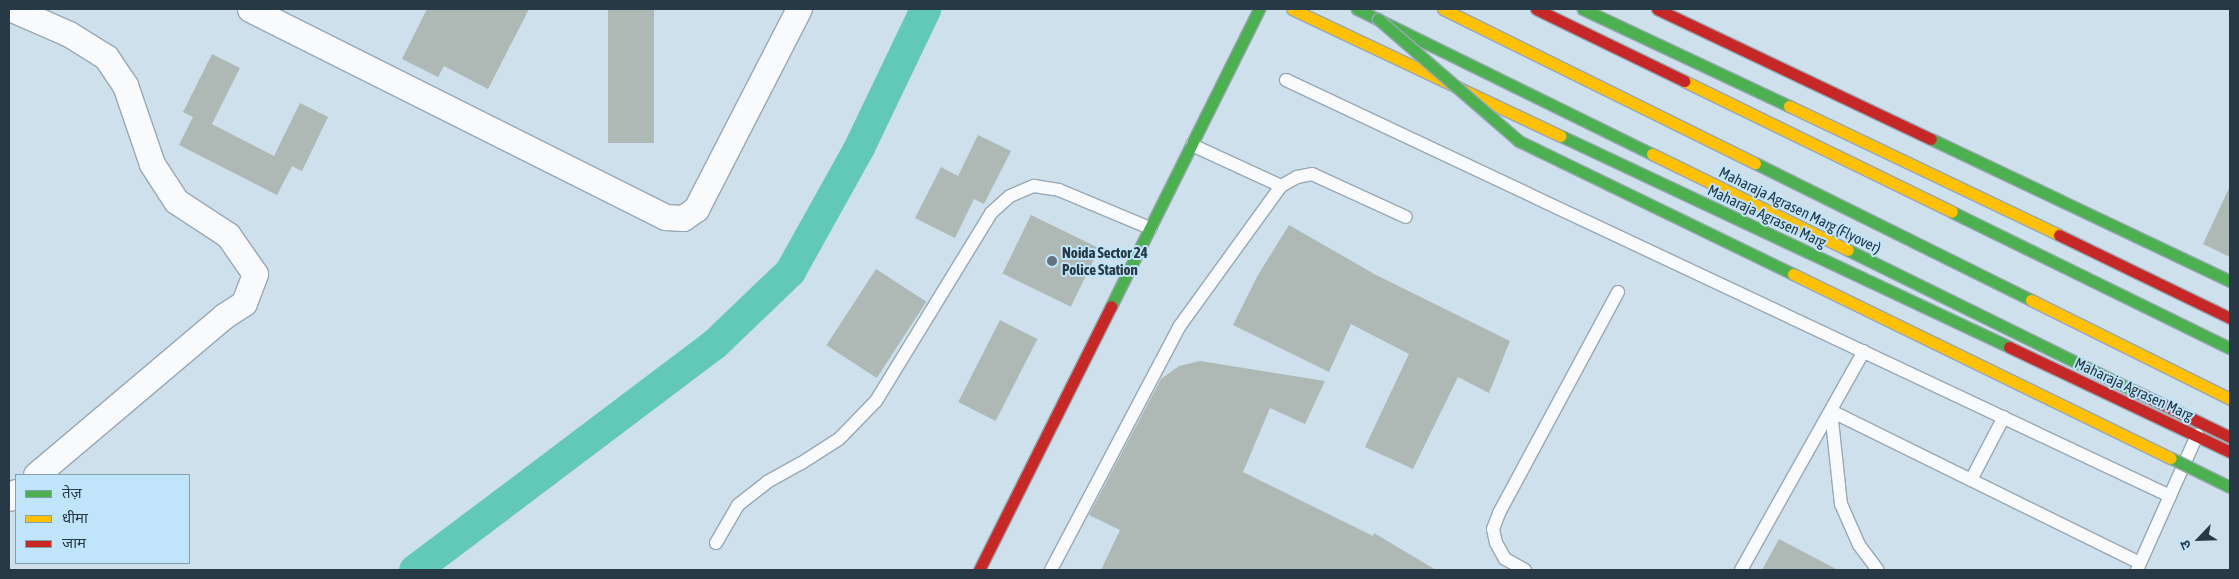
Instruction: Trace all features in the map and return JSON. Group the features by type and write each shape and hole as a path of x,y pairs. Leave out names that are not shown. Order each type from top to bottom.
{"main road":[{"path":"979,570 1259,9"},
{"name":"Maharaja Agrasen Marg","path":"1292,9 2230,452"},
{"name":"Maharaja Agrasen Marg (Flyover)","path":"1357,9 2230,438"},
{"name":"Maharaja Agrasen Marg (Flyover)","path":"1443,9 2230,399"},
{"path":"1536,9 2230,348"},
{"path":"1583,9 1886,152 2230,318"},
{"path":"1657,9 2230,280"},
{"path":"1378,19 1519,141 2230,486"}],"street":[{"path":"12,9 70,34 106,57 125,85 152,164 176,201 228,235 255,274 244,303 224,316 37,474"},
{"path":"250,9 665,217 683,218 696,209 800,9"},
{"path":"1590,35 1602,9"}],"lane":[{"path":"1286,80 2170,496"},
{"path":"1192,145 1281,186"},
{"path":"1051,570 1179,327 1281,186 1297,177 1312,174 1406,217"},
{"path":"716,543 738,505 767,482 839,439 876,402 992,213 1010,196 1034,186 1059,190 1150,228"},
{"path":"1525,570 1505,559 1496,543 1494,528 1499,513 1618,292"},
{"path":"1741,570 1864,351"},
{"path":"1831,411 1971,480 2138,566"},
{"path":"1831,411 1841,504 1860,545 1878,570"},
{"path":"1971,480 2004,417"},
{"path":"2128,570 2138,566 2197,435"}],"building":[{"path":"427,9 529,9 488,89 444,66 438,77 402,59"},
{"path":"608,9 654,9 654,143 608,143"},
{"path":"212,54 240,68 212,124 274,156 300,103 328,117 302,171 292,166 277,195 179,145 193,117 183,112"},
{"path":"978,135 1011,151 984,204 974,199 955,238 915,218 941,167 958,176"},
{"path":"2230,186 2230,257 2203,244"},
{"name":"Noida Sector 24 Police Station","path":"1031,215 1099,248 1071,307 1003,273"},
{"path":"1289,225 1376,275 1510,341 1489,393 1458,377 1413,469 1365,447 1409,354 1351,324 1329,372 1233,325 1258,275"},
{"path":"876,269 926,302 877,378 826,345"},
{"path":"1000,320 1037,339 996,421 958,402"},
{"path":"1200,361 1325,381 1305,424 1270,408 1243,472 1373,536 1374,533 1436,570 1101,570 1120,530 1089,515 1161,379 1179,366"},
{"path":"1779,539 1838,570 1762,570"}],"waterway":[{"path":"414,570 714,344 790,271 859,147 925,9"}],"traffic: fast":[{"path":"1111,306 1259,9"},
{"path":"1357,9 1652,154"},
{"path":"1583,9 1789,106"},
{"path":"1378,19 1519,141 1793,274"},
{"path":"1561,136 2009,347"},
{"path":"1931,139 2230,281"},
{"path":"1755,163 2031,300"},
{"path":"1952,212 2230,348"},
{"path":"1848,250 2135,391"},
{"path":"2171,458 2230,487"}],"traffic: slow":[{"path":"1292,9 1561,136"},
{"path":"1443,9 1755,163"},
{"path":"1684,81 1952,212"},
{"path":"1789,106 2059,235"},
{"path":"1652,154 1848,250"},
{"path":"1793,274 2171,458"},
{"path":"2031,300 2230,399"}],"traffic: jam":[{"path":"1536,9 1684,81"},
{"path":"1657,9 1931,139"},
{"path":"2059,235 2230,318"},
{"path":"979,570 1111,306"},
{"path":"2009,347 2230,452"},
{"path":"2135,391 2230,437"}],"place":[{"name":"Noida Sector 24 Police Station","path":"1052,261"}]}
